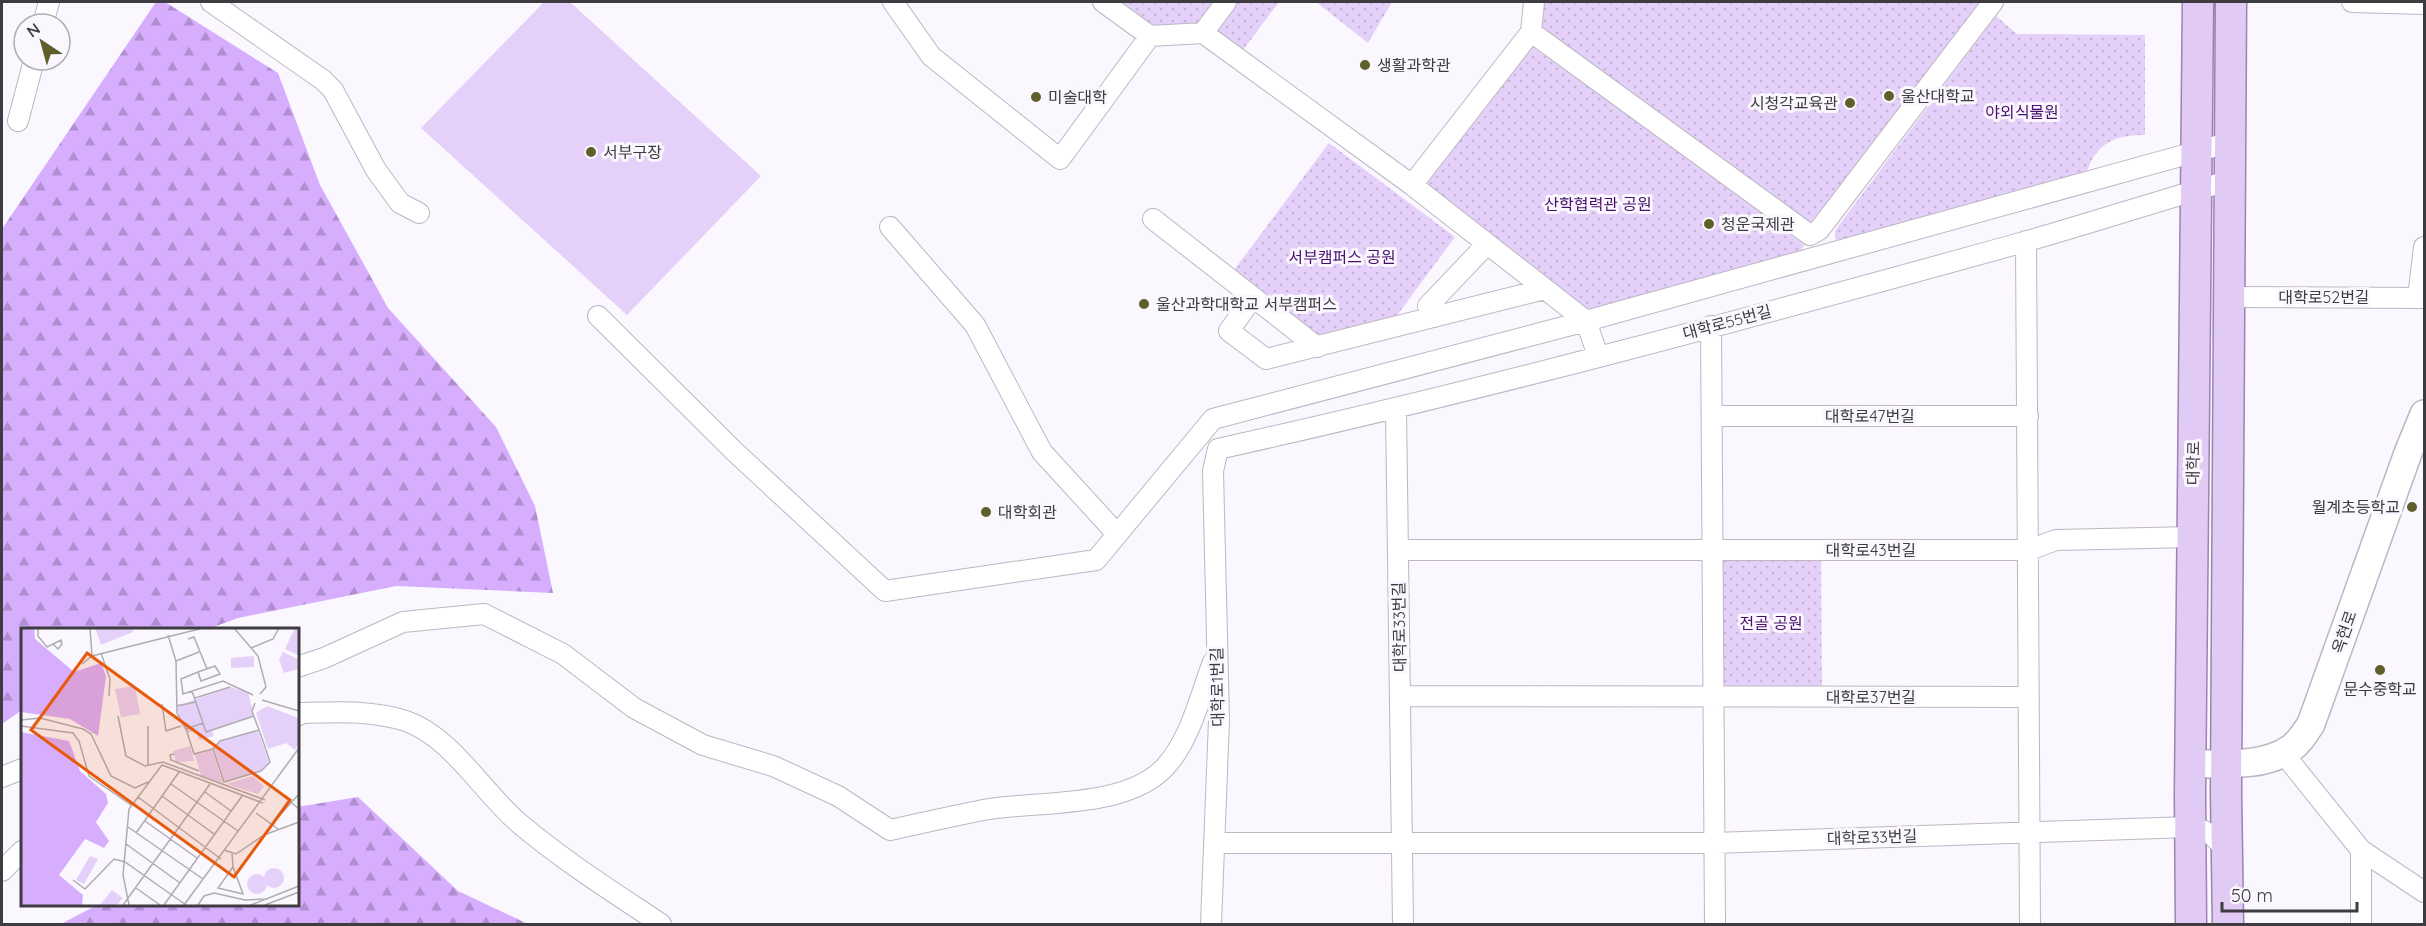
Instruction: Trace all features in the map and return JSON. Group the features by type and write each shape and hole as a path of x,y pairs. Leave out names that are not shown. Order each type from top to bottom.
{"main road":[{"name":"대학로","path":"2191,924 2190,764 2198,2"},
{"path":"2228,924 2226,763 2231,2"},
{"name":"옥현로","path":"2190,764 2257,762 2283,753 2299,742 2311,724 2424,414"}],"street":[{"path":"211,2 323,80 333,90 376,170 400,202 418,213"},
{"path":"893,2 931,56 1060,159 1150,36"},
{"path":"1103,2 1150,36 1203,33 1412,185 1586,321 1598,356"},
{"path":"1203,33 1226,2"},
{"path":"1412,185 1531,32 1534,2"},
{"path":"1810,235 1820,230 1993,2"},
{"path":"2352,2 2424,4"},
{"path":"1531,32 1832,251"},
{"path":"18,121 31,72"},
{"path":"598,316 735,452 885,591 1096,560 1213,419 1586,321 2231,142"},
{"name":"대학로55번길","path":"1218,450 1396,410 2026,241 2231,180"},
{"path":"1153,219 1317,347"},
{"path":"890,227 975,325 1042,452 1117,534"},
{"path":"2026,241 2030,924"},
{"path":"1434,317 1428,306 1487,244"},
{"name":"대학로52번길","path":"2230,297 2421,298 2424,247"},
{"path":"1253,297 1229,331 1266,358 1545,289"},
{"path":"1711,326 1714,924"},
{"name":"대학로33번길","path":"1396,410 1402,844"},
{"name":"대학로47번길","path":"1712,416 2028,416"},
{"name":"대학로1번길","path":"1211,924 1219,720 1212,471 1218,450"},
{"name":"대학로43번길","path":"1398,550 2029,550 2056,540 2193,537"},
{"path":"298,667 324,658 403,622 484,614 563,654 634,708 703,745 773,766 838,796 890,830 988,809 1118,795 1139,787 1165,768 1180,748 1217,651"},
{"name":"대학로37번길","path":"1400,696 2029,697"},
{"path":"298,715 302,713 370,712 407,722 435,736 517,822 558,855 661,924"},
{"path":"2283,753 2361,850 2424,892"},
{"path":"2,777 21,769"},
{"path":"2190,827 2199,828 2215,837 2227,855"},
{"name":"대학로33번길","path":"1214,843 1714,843 2190,827"},
{"path":"1402,844 1403,924"},
{"path":"2361,850 2361,924"},
{"path":"2,870 21,852"}],"green space":[{"path":"156,2 165,2 278,73 320,185 388,308 496,427 535,506 553,593 396,586 238,618 211,628 21,628 21,711 2,724 2,229"},
{"name":"서부구장","path":"544,2 570,2 761,176 627,315 421,128"},
{"path":"1114,2 1220,2 1201,28 1153,30"},
{"path":"1235,2 1279,2 1243,50 1215,30"},
{"path":"1316,2 1392,2 1368,43"},
{"path":"1539,2 1984,2 1928,78 1810,223 1536,28"},
{"name":"야외식물원","path":"1996,16 2017,34 2145,35 2145,135 2124,137 2107,143 2095,156 2086,175 1842,243 1835,239 1835,231 1839,225"},
{"name":"산학협력관 공원","path":"1532,47 1740,195 1804,245 1801,251 1591,313 1425,185"},
{"name":"서부캠퍼스 공원","path":"1329,143 1455,237 1387,329 1317,347 1228,278"},
{"name":"전골 공원","path":"1721,557 1821,558 1822,689 1720,690"},
{"path":"358,797 458,891 528,924 61,924 97,905 298,905 298,807"}],"place":[{"name":"생활과학관","path":"1365,65"},
{"name":"울산대학교","path":"1889,96"},
{"name":"미술대학","path":"1036,97"},
{"name":"시청각교육관","path":"1850,103"},
{"name":"서부구장","path":"591,152"},
{"name":"청운국제관","path":"1709,224"},
{"name":"울산과학대학교 서부캠퍼스","path":"1144,304"},
{"name":"월계초등학교","path":"2412,507"},
{"name":"대학회관","path":"986,512"},
{"name":"문수중학교","path":"2380,670"}]}
